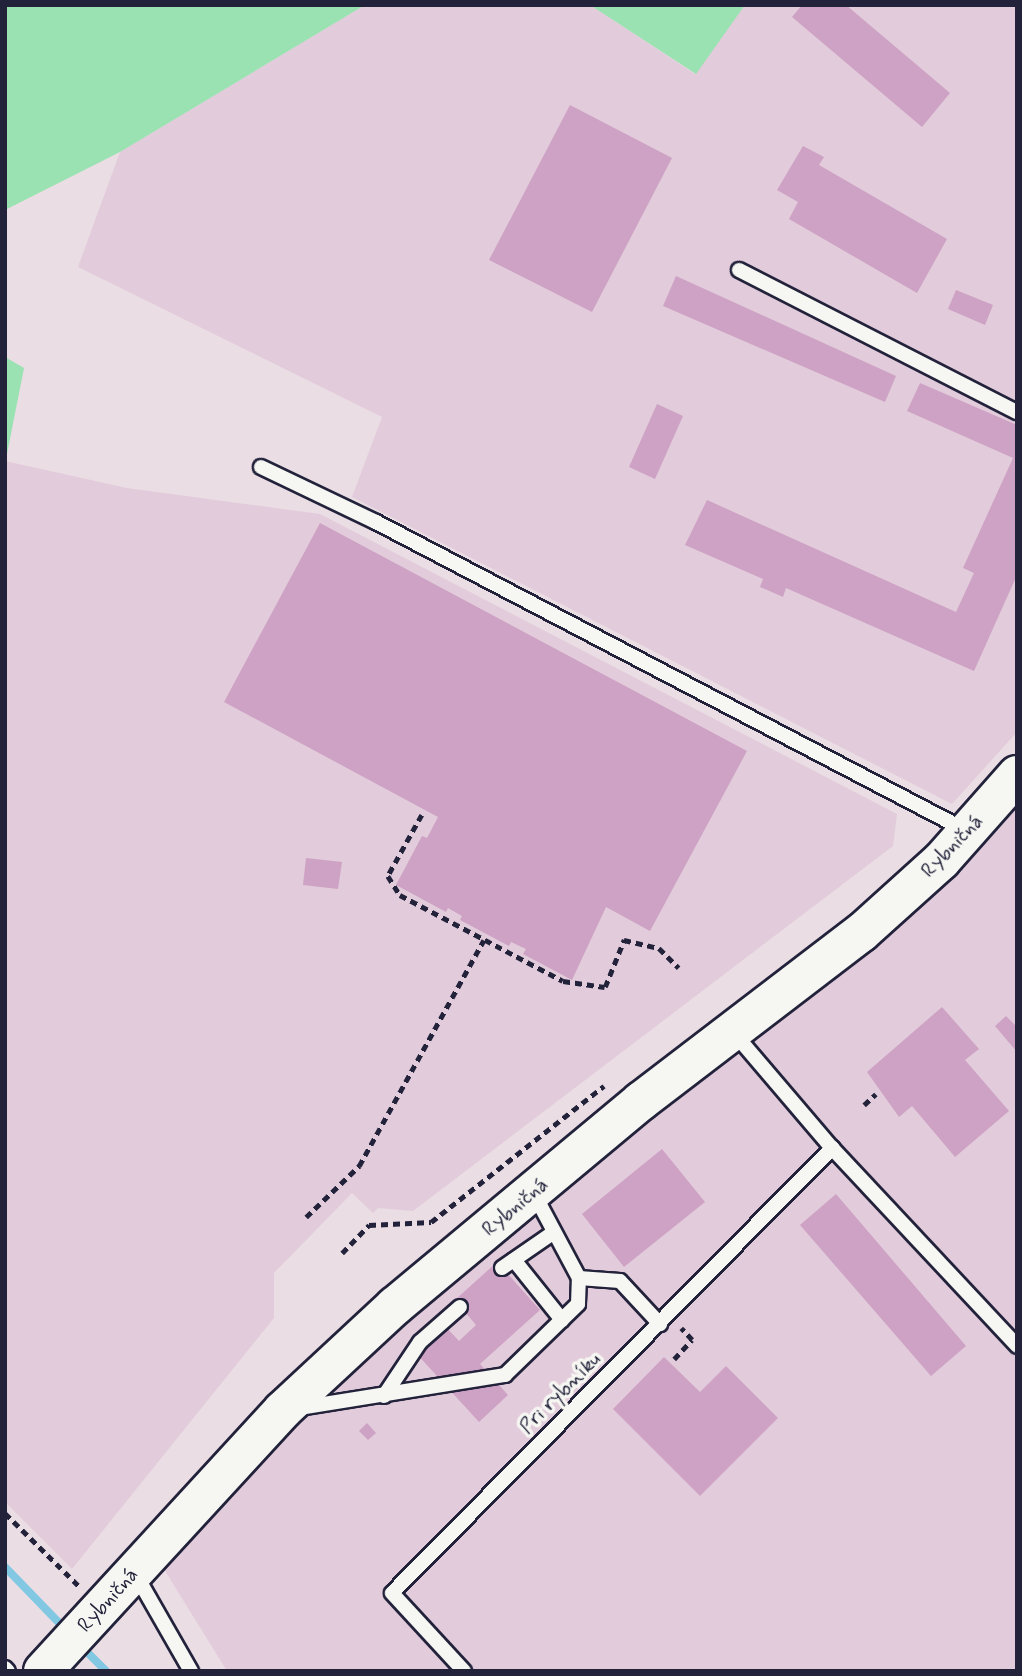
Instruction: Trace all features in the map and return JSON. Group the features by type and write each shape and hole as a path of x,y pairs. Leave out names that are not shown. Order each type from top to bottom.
{"main road":[{"name":"Rybničná","path":"47,1666 283,1410 395,1306 731,1030 861,933 968,831 1017,775"}],"lane":[{"path":"739,271 1017,412"},
{"path":"261,467 388,528 968,831"},
{"path":"731,1030 832,1148 1017,1346"},
{"name":"Pri rybníku","path":"464,1671 392,1593 832,1148"},
{"path":"283,1410 384,1396 505,1374 578,1304 579,1279 533,1192"},
{"path":"554,1232 508,1264 562,1320"},
{"path":"579,1279 621,1281 664,1320"},
{"path":"384,1396 419,1342 460,1307"},
{"path":"134,1570 191,1671"}],"path":[{"path":"422,815 387,876 400,895 564,981 605,987 624,940 659,948 679,968"},
{"path":"306,1217 359,1166 484,940"},
{"path":"342,1253 369,1225 431,1222 610,1082"},
{"path":"863,1105 876,1094"},
{"path":"664,1320 692,1340 674,1359"},
{"path":"5,1513 97,1612"}],"shaded area":[{"path":"365,5 590,5 695,74 745,5 1017,5 1017,732 952,804 352,497 382,417 78,267 120,152"},
{"path":"5,461 127,488 320,514 897,814 893,846 413,1211 378,1208 373,1213 352,1193 274,1273 274,1318 72,1569 5,1502"},
{"path":"1017,775 1017,1671 227,1671 152,1550 283,1410"}],"green space":[{"path":"5,5 365,5 120,152 5,210"},
{"path":"590,5 745,5 696,74"},
{"path":"5,357 24,368 5,464"}],"building":[{"path":"802,5 846,5 950,93 922,127 792,17"},
{"path":"570,105 672,158 592,312 489,260"},
{"path":"803,146 824,157 819,165 947,239 917,293 789,219 798,202 777,190"},
{"path":"676,276 896,376 885,402 663,306"},
{"path":"956,290 993,305 985,325 948,309"},
{"path":"920,383 1017,425 1017,575 974,671 786,588 783,597 760,587 763,579 685,545 707,500 956,612 974,573 963,568 1013,458 907,411"},
{"path":"657,404 683,416 655,479 629,467"},
{"path":"320,523 747,751 650,931 606,907 572,980 523,954 526,949 511,942 509,946 460,920 462,916 448,908 446,912 396,885 422,836 427,838 438,817 224,702"},
{"path":"306,858 342,862 338,889 303,885"},
{"path":"942,1007 979,1049 965,1060 1009,1111 955,1157 912,1106 899,1117 867,1072"},
{"path":"1006,1016 1017,1027 1017,1052 995,1026"},
{"path":"662,1149 705,1202 624,1267 582,1214"},
{"path":"836,1194 966,1346 931,1376 800,1225"},
{"path":"497,1262 540,1310 480,1364 508,1395 479,1422 415,1352 444,1325 459,1341 476,1325 455,1300"},
{"path":"664,1357 700,1392 726,1366 778,1418 700,1496 613,1409"},
{"path":"367,1423 376,1433 368,1440 359,1431"}],"waterway":[{"path":"5,1567 66,1630"},
{"path":"80,1645 106,1671"}]}
